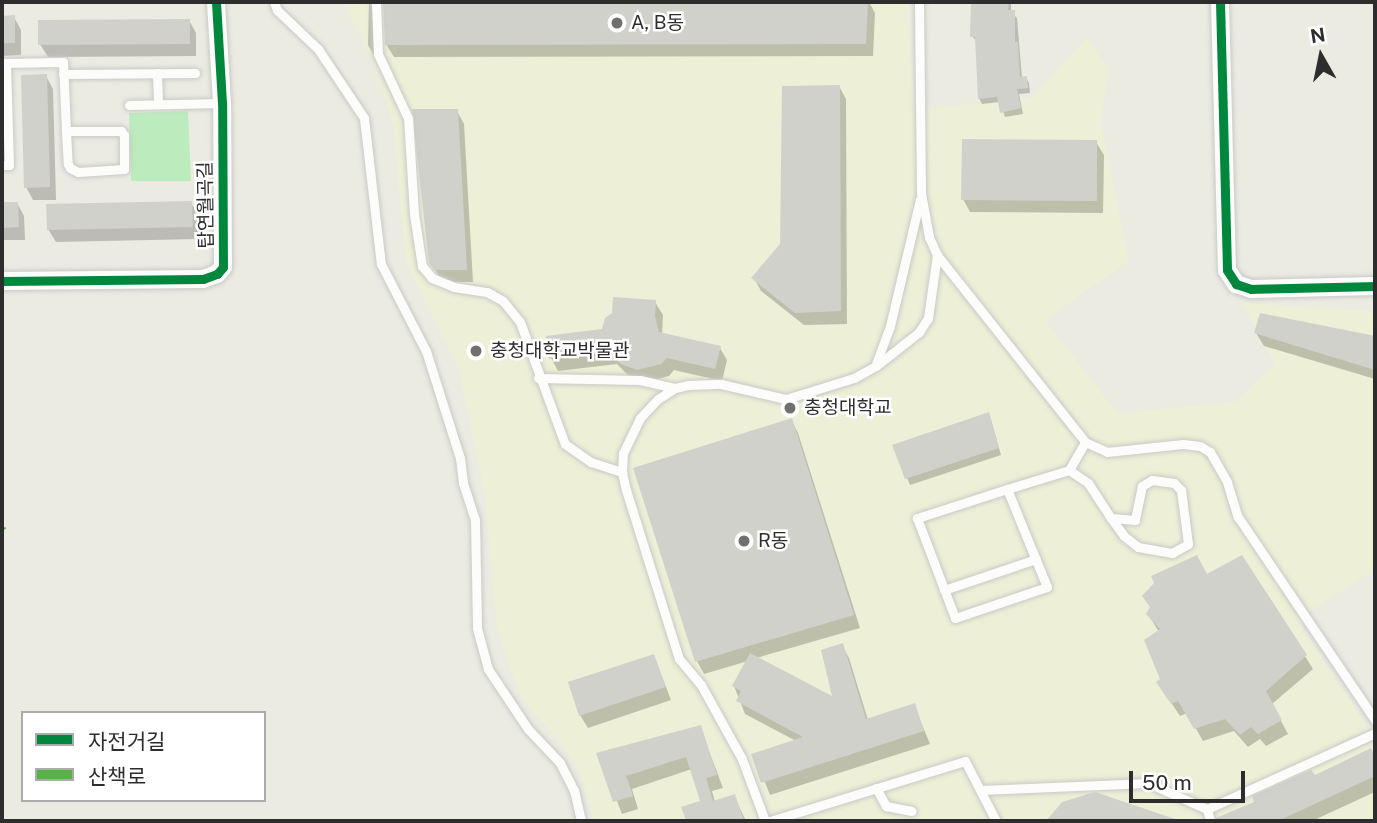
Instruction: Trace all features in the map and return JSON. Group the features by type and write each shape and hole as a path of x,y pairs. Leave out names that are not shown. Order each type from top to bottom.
{"street":[{"name":"탑연월곡길","path":"2,281 203,279 217,274 223,267 222,103 216,2"},
{"path":"1220,2 1227,270 1236,284 1251,289 1375,286"}],"lane":[{"path":"274,2 277,9 318,49 364,118 382,264 426,351 460,458 463,483 475,520 477,628 488,669 528,729 567,775 574,790 580,821"},
{"path":"376,2 378,54 408,118 414,214 422,267 432,278 454,286 486,292 503,301 520,321 538,378 565,444 591,462 622,472"},
{"path":"919,2 921,193 929,237 937,256 1085,442 1107,452 1183,444 1200,446 1210,452 1227,482 1238,517 1375,720"},
{"path":"2,165 9,165 4,63 63,62 66,131 70,168 78,172 124,169 124,135 121,131 66,131"},
{"path":"158,73 158,104"},
{"path":"63,74 195,73"},
{"path":"128,105 222,103"},
{"path":"876,366 888,330 921,193"},
{"path":"937,256 928,318 919,332 876,366 854,378 786,399 721,384 675,388 658,398 640,418 623,453 622,472 679,659 701,685 742,759 768,821 965,761 996,821"},
{"path":"888,330 894,340 905,342"},
{"path":"538,378 640,380 675,388"},
{"path":"1007,489 1047,587 955,618 917,517 1007,489 1069,470 1085,442"},
{"path":"1069,470 1088,483 1111,518 1124,536 1138,547 1172,553 1188,544 1181,490 1174,483 1152,480 1142,485 1135,520 1111,518"},
{"path":"944,590 1036,559"},
{"path":"981,790 1148,783 1207,810 1375,733"},
{"path":"876,788 886,806 912,811"},
{"path":"1207,810 1210,821"}],"shaded area":[{"name":"충청대학교","path":"343,2 909,2 913,110 1032,97 1087,38 1109,69 1101,121 1129,261 1045,320 1117,413 1235,402 1275,364 1242,303 1375,311 1375,574 1361,578 1297,620 1375,738 1375,821 594,821 577,767 564,747 521,698 497,629 485,496 459,370 406,262 393,123 374,66"}],"green space":[{"path":"188,111 191,181 131,181 129,113"}],"building":[{"name":"A, B동","path":"383,2 868,2 866,44 385,45"},
{"path":"971,2 1009,2 1008,10 1015,10 1015,42 1018,42 1020,77 1027,76 1028,88 1017,89 1021,108 1000,113 997,97 978,99 975,37 970,37"},
{"path":"15,15 15,43 2,43 2,16"},
{"path":"190,19 190,44 38,45 38,20"},
{"path":"47,74 50,187 24,188 21,75"},
{"path":"840,85 841,311 795,313 751,278 780,244 782,86"},
{"path":"412,109 458,109 467,270 434,270 429,263"},
{"path":"962,139 1097,140 1097,201 961,200"},
{"path":"192,201 193,227 47,230 46,204"},
{"path":"2,202 18,202 19,227 2,228"},
{"path":"613,297 656,300 655,316 659,332 721,346 715,369 667,358 661,364 637,370 621,364 609,352 549,359 546,336 602,329 605,318 612,313"},
{"path":"1260,313 1375,336 1375,370 1254,333"},
{"path":"989,412 999,448 905,479 892,445"},
{"name":"R동","path":"792,418 854,615 695,662 633,468"},
{"path":"1197,555 1207,574 1242,555 1307,655 1266,691 1282,720 1258,734 1251,727 1240,735 1225,719 1194,729 1178,701 1171,704 1156,682 1160,679 1144,640 1160,629 1146,614 1150,607 1142,596 1154,583 1151,576"},
{"path":"843,643 866,719 915,703 924,731 761,783 751,754 803,737 736,701 741,691 732,686 750,653 832,696 821,650"},
{"path":"654,654 666,687 579,716 568,682"},
{"path":"701,725 717,775 706,778 713,801 735,794 744,821 686,821 681,807 700,801 686,757 626,776 633,796 613,802 596,753"},
{"path":"1371,748 1375,756 1375,776 1278,821 1217,821 1216,818 1254,802 1252,796 1311,770 1315,775"},
{"path":"1095,792 1175,819 1046,821 1062,802"}],"cycle path":[{"path":"2,281 203,279 217,274 223,267 222,103 216,2"},
{"path":"1220,2 1227,270 1236,284 1251,289 1375,286"}],"place":[{"name":"A, B동","path":"617,23"},
{"name":"충청대학교박물관","path":"476,351"},
{"name":"충청대학교","path":"790,408"},
{"name":"R동","path":"744,541"}]}
